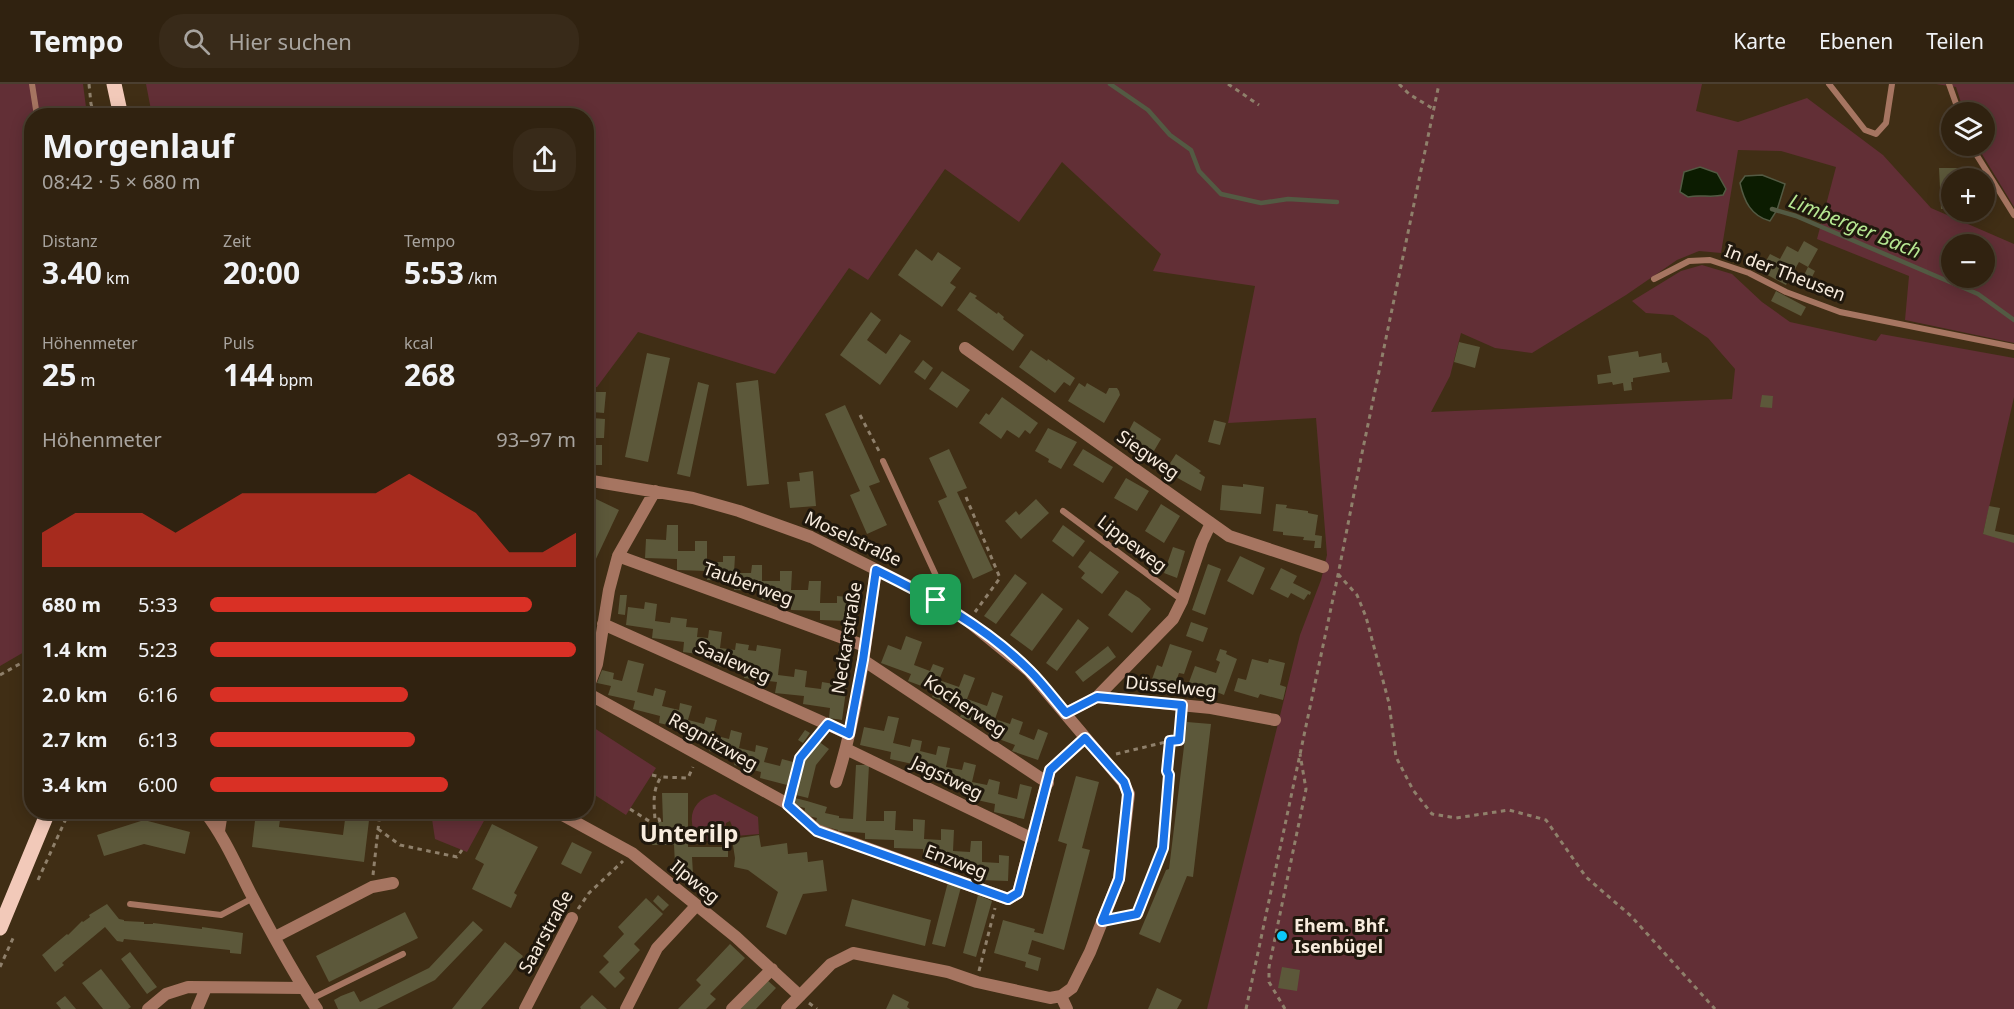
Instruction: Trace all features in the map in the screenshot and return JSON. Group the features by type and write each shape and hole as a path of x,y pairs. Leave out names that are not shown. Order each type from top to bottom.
{"main road":[{"path":"114,84 119,108"},
{"path":"0,928 45,819"}],"street":[{"name":"Siegweg","path":"965,348 1229,536 1323,567"},
{"name":"Moselstraße","path":"594,481 693,498 739,511 811,537 936,600 968,621 1029,671 1124,782 1128,794 1119,879 1072,988 1061,996"},
{"path":"594,672 609,590 618,556 655,491"},
{"path":"1066,713 1097,697 1173,619 1211,523"},
{"name":"Tauberweg","path":"618,556 865,645"},
{"name":"Neckarstraße","path":"836,782 846,749 863,660 876,570"},
{"name":"Saaleweg","path":"603,624 849,734"},
{"name":"Kocherweg","path":"863,660 1048,783"},
{"name":"Regnitzweg","path":"594,697 788,805 817,831"},
{"name":"Düsselweg","path":"1097,697 1211,708 1275,720"},
{"name":"Enzweg","path":"817,831 1008,899 1018,893 1050,770 1085,738"},
{"name":"Jagstweg","path":"846,749 1033,839"},
{"path":"210,819 219,831 253,898 314,1004"},
{"path":"219,831 221,819"},
{"name":"Ilpweg","path":"570,819 632,853 772,969 805,1000"},
{"path":"275,937 372,887 393,883"},
{"path":"626,1009 657,948 696,906"},
{"name":"Saarstraße","path":"525,1009 572,918"},
{"path":"787,1009 805,1000 831,964 853,953 948,972 977,982 1050,998 1061,996 1067,1009"},
{"path":"732,1009 772,969"},
{"path":"148,1009 166,994 188,987 303,988"},
{"path":"197,1009 206,988"}],"lane":[{"path":"32,84 36,108"},
{"path":"1829,84 1865,130 1876,134 1886,123 1892,84"},
{"path":"1949,84 1955,102"},
{"path":"1977,156 2014,215"},
{"name":"In der Theusen","path":"1654,279 1689,261 1710,260 1749,273 1786,292 1840,312 2014,347"},
{"path":"883,461 938,580 936,600"},
{"name":"Lippeweg","path":"1063,511 1182,601"},
{"path":"130,904 221,915 253,898"},
{"path":"314,1004 403,954"}],"path":[{"path":"89,84 92,108"},
{"path":"1228,84 1259,105"},
{"path":"1399,84 1409,94 1435,110"},
{"path":"1246,1009 1439,84"},
{"path":"860,415 883,461"},
{"path":"966,496 1000,578 968,621"},
{"path":"1338,575 1357,595 1366,617 1389,703 1396,757 1413,790 1432,814 1456,818 1509,810 1546,820 1586,877 1631,916 1715,1009"},
{"path":"0,675 24,662"},
{"path":"1102,757 1179,740 1182,705"},
{"path":"788,805 800,758 828,724"},
{"path":"1102,921 1137,914 1163,848 1170,741"},
{"path":"1285,1009 1269,982 1269,967 1306,789 1299,752"},
{"path":"652,775 688,778 699,755"},
{"path":"660,822 660,819 655,820 654,790 661,777"},
{"path":"630,809 649,822"},
{"path":"372,887 379,819"},
{"path":"378,829 400,845 457,857 462,850"},
{"name":"Saarstraße","path":"572,918 589,893 632,853"},
{"path":"977,982 998,897"},
{"path":"805,1000 817,1009"}],"shaded area":[{"path":"0,84 83,84 86,108 24,108 24,652 0,666"},
{"path":"146,84 1702,84 1696,111 1738,122 1807,98 1883,155 1931,208 1941,212 1941,222 1963,222 1991,234 1941,234 1941,288 1995,288 1995,236 2014,244 2014,343 1905,320 1909,276 1817,239 1836,167 1781,151 1738,150 1721,253 1699,251 1677,260 1626,295 1532,353 1495,348 1461,333 1450,376 1431,412 1732,399 1735,369 1708,338 1673,315 1646,313 1632,301 1681,271 1702,265 1732,274 1762,302 1790,322 1876,341 1881,334 2014,358 2014,397 1983,534 2014,538 2014,1009 1207,1009 1300,635 1321,580 1327,555 1316,418 1228,423 1255,286 1153,271 1161,254 1062,162 1019,222 945,169 868,280 849,268 775,374 638,332 597,387 594,387 594,108 151,108"},
{"path":"1936,84 2014,84 2014,207 1995,176 1995,168 1990,168 1983,156 1995,156 1995,102 1961,102 1956,87"},
{"path":"1700,167 1717,173 1726,189 1723,195 1688,197 1680,192 1684,172"},
{"path":"1762,175 1785,184 1777,210 1770,221 1763,219 1749,207 1740,183 1745,176"},
{"path":"594,728 656,768 626,815 594,794"},
{"path":"715,794 758,817 759,834 736,836 730,821 726,823 723,841 699,841 692,826 693,812 700,801"},
{"path":"432,819 485,819 467,852 435,839"}],"building":[{"path":"1939,168 1941,168 1941,209"},
{"path":"1804,241 1818,249 1808,267 1799,262 1786,285 1760,271 1770,254 1780,259 1787,246 1798,252"},
{"path":"916,249 932,261 938,252 961,268 950,283 956,287 942,307 898,275"},
{"path":"1808,267 1815,271 1809,283 1802,279"},
{"path":"1776,291 1806,307 1801,316 1771,301"},
{"path":"970,292 1024,335 1013,351 957,310"},
{"path":"871,312 881,320 867,340 886,354 900,334 911,341 880,385 840,355"},
{"path":"1459,342 1480,347 1475,368 1454,362"},
{"path":"1031,350 1075,378 1070,386 1064,382 1055,393 1019,367"},
{"path":"1638,351 1639,357 1661,353 1662,363 1667,362 1670,372 1633,378 1632,390 1624,391 1623,383 1598,384 1597,375 1611,373 1608,356"},
{"path":"647,353 670,358 648,462 625,457"},
{"path":"923,360 933,368 925,380 914,372"},
{"path":"942,371 970,390 957,408 929,389"},
{"path":"758,380 769,484 747,486 736,383"},
{"path":"698,382 709,385 690,477 677,474"},
{"path":"1079,383 1085,387 1087,383 1106,394 1109,388 1117,388 1119,391 1120,395 1104,423 1068,401"},
{"path":"594,392 606,392 604,413 594,412"},
{"path":"1762,395 1773,396 1772,408 1760,407"},
{"path":"1002,397 1038,423 1030,434 1025,430 1019,438 1007,430 1001,439 979,423 986,413 989,415"},
{"path":"845,405 880,482 869,486 887,525 867,534 850,495 860,491 825,414"},
{"path":"594,418 605,419 604,438 594,438"},
{"path":"1214,420 1226,423 1220,445 1208,442"},
{"path":"1134,421 1161,439 1151,456 1143,451 1144,449 1124,440"},
{"path":"1048,428 1077,442 1061,469 1035,451"},
{"path":"594,445 602,445 602,465 594,465"},
{"path":"949,449 967,488 957,492 993,570 973,579 938,501 947,497 929,458"},
{"path":"1083,449 1113,467 1103,483 1073,465"},
{"path":"1176,454 1201,471 1199,473 1205,477 1201,491 1165,471"},
{"path":"813,471 816,506 790,508 787,482 800,481 799,473"},
{"path":"1126,478 1149,491 1137,511 1114,498"},
{"path":"1243,484 1264,487 1261,514 1220,510 1222,485 1243,487"},
{"path":"596,499 619,510 594,563 594,503"},
{"path":"1036,499 1049,513 1021,539 1005,521 1016,511 1019,515"},
{"path":"1161,504 1180,516 1164,543 1145,531"},
{"path":"1276,504 1287,505 1286,508 1318,515 1315,535 1322,536 1321,548 1314,548 1315,541 1303,540 1304,537 1283,535 1283,532 1273,531"},
{"path":"1989,506 2000,508 1995,531 2014,535 2014,543 1983,534"},
{"path":"667,525 678,525 678,551 695,551 695,541 707,541 707,562 723,562 723,556 735,556 734,573 751,573 752,565 762,565 762,581 780,581 780,571 792,571 791,590 808,590 809,581 821,581 820,603 837,603 837,596 847,597 847,621 820,620 820,611 791,610 791,601 762,600 762,591 734,590 734,581 707,580 707,571 677,570 677,559 645,558 646,539 666,540"},
{"path":"1063,525 1085,541 1073,557 1052,541"},
{"path":"1173,547 1185,551 1177,578 1164,573"},
{"path":"1090,551 1119,572 1102,594 1081,578 1085,573 1078,567"},
{"path":"1240,556 1265,568 1253,595 1227,581"},
{"path":"1208,564 1221,569 1205,615 1192,610"},
{"path":"1281,568 1297,576 1293,583 1311,592 1310,595 1308,594 1304,600 1291,593 1288,598 1270,589"},
{"path":"1015,574 1027,583 996,624 984,616"},
{"path":"1126,590 1151,609 1132,633 1108,615"},
{"path":"1042,593 1063,609 1032,651 1010,635"},
{"path":"620,595 627,595 625,615 618,614"},
{"path":"645,602 657,604 655,621 670,623 671,617 687,619 686,627 698,628 697,637 708,638 709,630 722,632 720,648 735,650 736,643 749,645 748,650 756,651 757,645 781,649 778,675 794,677 795,669 807,671 805,687 821,689 822,682 834,684 840,641 852,646 842,720 829,718 830,708 803,704 804,696 775,693 777,682 744,678 745,670 718,666 719,657 683,652 684,642 652,638 653,629 626,625 628,607 644,609"},
{"path":"1078,619 1089,628 1057,671 1046,663"},
{"path":"1191,622 1208,628 1203,642 1186,636"},
{"path":"906,636 922,642 914,665 930,671 933,664 944,668 939,680 959,687 964,674 975,678 967,699 987,706 992,692 1003,696 995,719 1010,724 1012,718 1023,722 1019,734 1034,740 1038,729 1048,733 1038,760 1012,751 1015,745 988,735 991,728 960,717 963,709 932,697 935,691 908,681 911,674 881,663 888,645 901,650"},
{"path":"1170,644 1192,651 1184,674 1179,673 1173,690 1151,682 1157,665 1162,667"},
{"path":"1108,646 1116,657 1083,682 1075,672"},
{"path":"1220,649 1227,651 1226,654 1237,659 1224,695 1188,685 1195,666 1216,673 1220,662 1216,660"},
{"path":"1252,659 1268,663 1269,659 1285,663 1280,685 1286,687 1283,700 1260,694 1258,698 1234,691 1238,678 1246,680"},
{"path":"628,660 644,664 637,692 653,696 655,688 666,691 662,706 679,710 680,703 692,706 688,720 704,724 706,717 717,720 713,735 729,739 731,730 742,733 739,748 755,752 756,745 768,748 764,762 780,766 782,759 793,762 787,785 760,778 761,772 734,765 736,758 709,751 711,744 684,737 686,729 659,723 660,716 633,709 635,701 608,695 611,686 597,683 602,670 614,673 613,679 622,681"},
{"path":"888,716 899,718 893,743 910,747 912,739 922,741 920,751 936,755 938,746 950,748 946,767 962,770 964,762 976,765 972,782 987,785 989,779 1000,782 998,794 1017,799 1020,784 1032,787 1024,819 994,812 995,804 968,798 970,789 942,783 944,777 916,770 917,765 890,759 891,752 860,745 864,727 884,731"},
{"path":"1187,722 1211,724 1193,877 1187,876 1160,943 1139,934 1166,870 1169,869"},
{"path":"805,730 810,733 803,743 798,740"},
{"path":"818,741 829,749 816,765 808,798 796,795 804,760"},
{"path":"856,765 869,765 866,821 884,821 884,811 896,811 895,830 913,831 913,819 925,820 924,839 941,840 941,829 954,830 953,851 970,852 971,841 982,841 982,862 999,863 999,855 1009,856 1008,881 980,880 981,871 953,869 953,861 923,860 923,849 894,848 894,840 865,839 865,833 838,831 815,824 817,818 804,815 805,808 793,805 795,798 827,807 825,813 839,816 839,818 853,819"},
{"path":"1076,776 1099,782 1082,848 1090,850 1064,950 1032,940 1028,954 1041,958 1038,971 1025,967 1026,962 994,953 1003,920 1035,929 1034,932 1043,934 1067,844 1058,841"},
{"path":"662,793 688,793 688,847 728,847 728,857 692,857 693,874 675,864 674,845 652,845 653,822 663,822"},
{"path":"255,819 280,819 279,827 343,835 345,819 369,819 364,862 252,847"},
{"path":"144,820 190,832 185,854 144,844 104,856 97,835"},
{"path":"492,824 538,847 514,893 517,895 511,908 472,889 484,864 475,859"},
{"path":"759,835 761,847 787,843 788,854 807,852 808,862 823,860 827,891 803,894 786,935 766,927 778,892 748,870 734,867 732,839"},
{"path":"572,842 592,852 581,874 561,864"},
{"path":"948,882 961,887 945,947 932,944"},
{"path":"658,895 669,905 663,911 653,901"},
{"path":"978,895 992,901 976,957 963,953"},
{"path":"646,898 663,914 634,944 640,950 619,972 625,978 615,988 599,972 609,962 603,956 624,934 618,927"},
{"path":"852,899 931,920 925,946 845,926"},
{"path":"107,904 119,919 124,921 202,929 202,927 243,933 241,954 230,953 230,950 124,939 123,942 117,941 105,927 62,963 64,965 55,972 42,955 82,921 90,917 89,915"},
{"path":"405,912 418,938 329,982 316,956"},
{"path":"473,921 483,930 435,980 377,1009 338,1009 334,1000 341,996 354,991 360,1002 429,968"},
{"name":"Ehem. Bhf. Isenbügel","path":"1280,929 1286,930 1284,942 1277,941"},
{"path":"505,942 523,956 511,974 481,1009 452,1009"},
{"path":"730,944 745,958 710,994 716,999 706,1009 678,1009 701,985 696,980"},
{"path":"130,952 157,987 147,994 121,959"},
{"path":"1282,967 1300,970 1297,991 1278,988"},
{"path":"101,969 131,1007 103,1009 82,983"},
{"path":"767,980 776,988 756,1009 739,1009"},
{"path":"1157,988 1182,1000 1177,1009 1148,1009"},
{"path":"893,994 909,1002 907,1007 910,1009 886,1009"},
{"path":"592,995 607,1009 581,1009 580,1007"},
{"path":"65,996 76,1009 61,1009 56,1003"}],"waterway":[{"name":"Limberger Bach","path":"1110,84 1148,110 1170,135 1191,150 1199,171 1221,194 1261,203 1288,199 1337,202"},
{"name":"Limberger Bach","path":"1772,209 1796,216 1978,294 2014,320"}],"place":[{"name":"Ehem. Bhf. Isenbügel","path":"1282,936"}],"district":[{"name":"Unterilp","path":"689,834"}],"route":[{"path":"876,570 936,600 968,621 1029,671 1066,713 1097,697 1182,705 1179,740 1170,741 1163,848 1137,914 1102,921 1119,879 1128,794 1124,782 1085,738 1050,770 1018,893 1008,899 817,831 788,805 800,758 828,724 849,734 876,570"}]}
